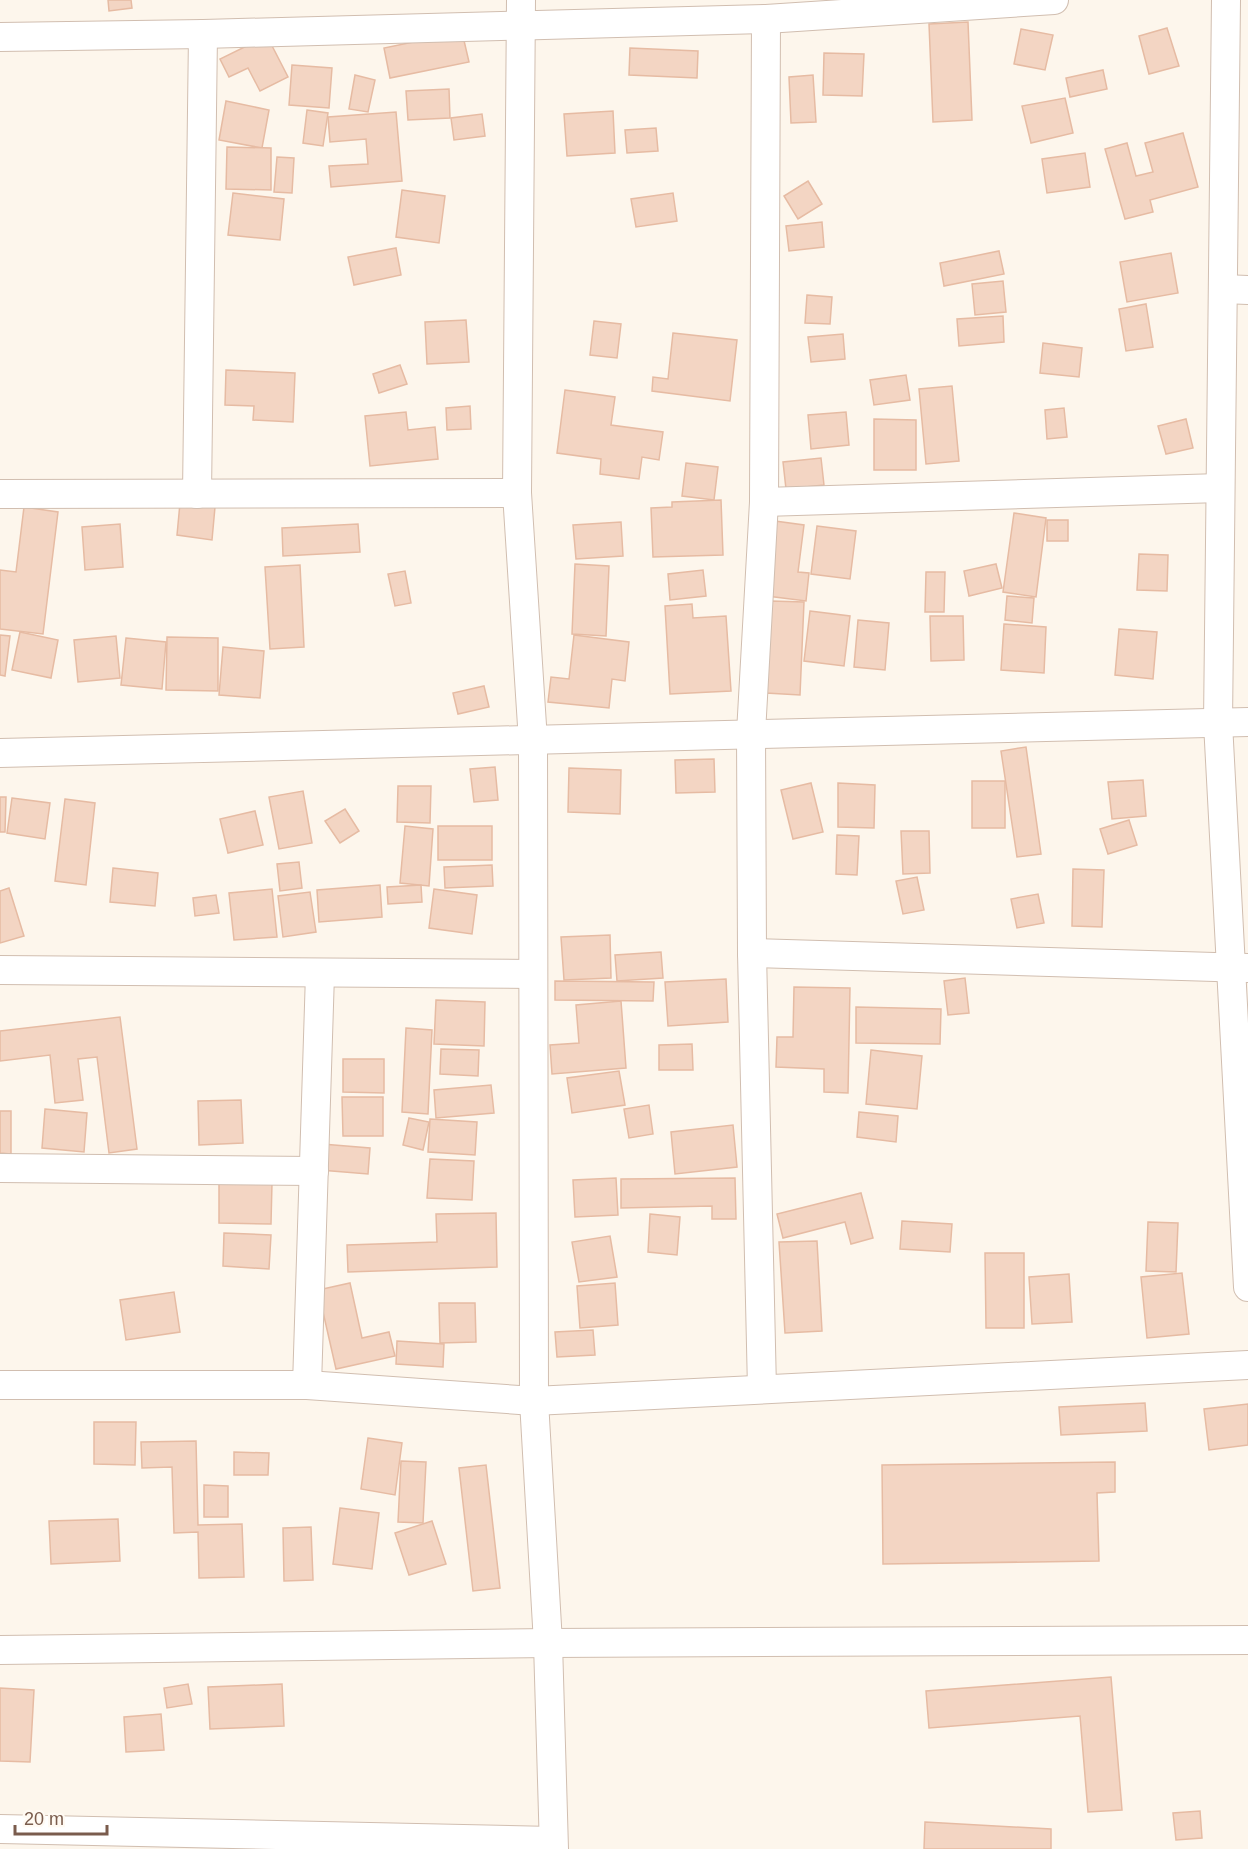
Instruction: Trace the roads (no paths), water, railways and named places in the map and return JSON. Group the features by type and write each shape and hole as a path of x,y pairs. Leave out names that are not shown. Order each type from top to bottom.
{"street":[{"path":"0,37 203,34 521,12 766,18 1054,0"},
{"path":"1226,0 1235,290 1220,488 1218,723 1240,968 1248,1287"},
{"path":"0,1829 554,1845 548,1643 534,1401 533,741 517,494 521,12"},
{"path":"762,1389 752,953 751,733 764,502 766,18"},
{"path":"197,494 203,34"},
{"path":"764,502 1220,488"},
{"path":"0,494 517,494"},
{"path":"0,753 1248,722"},
{"path":"752,953 1240,968"},
{"path":"0,970 533,974"},
{"path":"307,1385 320,974"},
{"path":"0,1168 314,1171"},
{"path":"0,1385 307,1385 534,1401 1248,1365"},
{"path":"0,1650 548,1643 1248,1640"}]}
